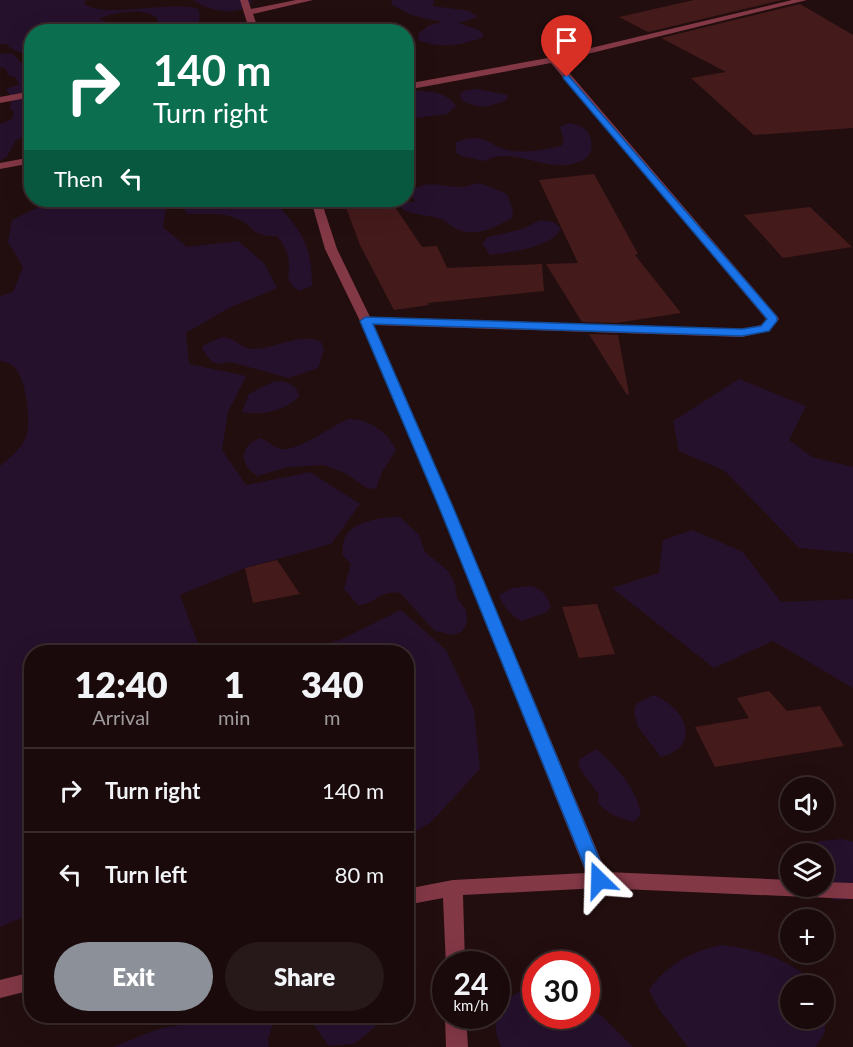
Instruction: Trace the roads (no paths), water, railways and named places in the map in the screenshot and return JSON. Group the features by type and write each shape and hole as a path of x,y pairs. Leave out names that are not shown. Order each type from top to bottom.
{"street":[{"path":"244,0 253,24"},
{"path":"249,12 309,0"},
{"path":"414,86 553,60 803,0"},
{"path":"366,321 742,333 765,328 773,319 553,60"},
{"path":"0,100 24,96"},
{"path":"0,166 24,162"},
{"path":"318,207 331,249 366,321 446,507 599,880"},
{"path":"414,895 453,888 599,880 853,891"},
{"path":"453,888 455,951"},
{"path":"0,989 24,983"},
{"path":"456,1029 457,1047"}]}
